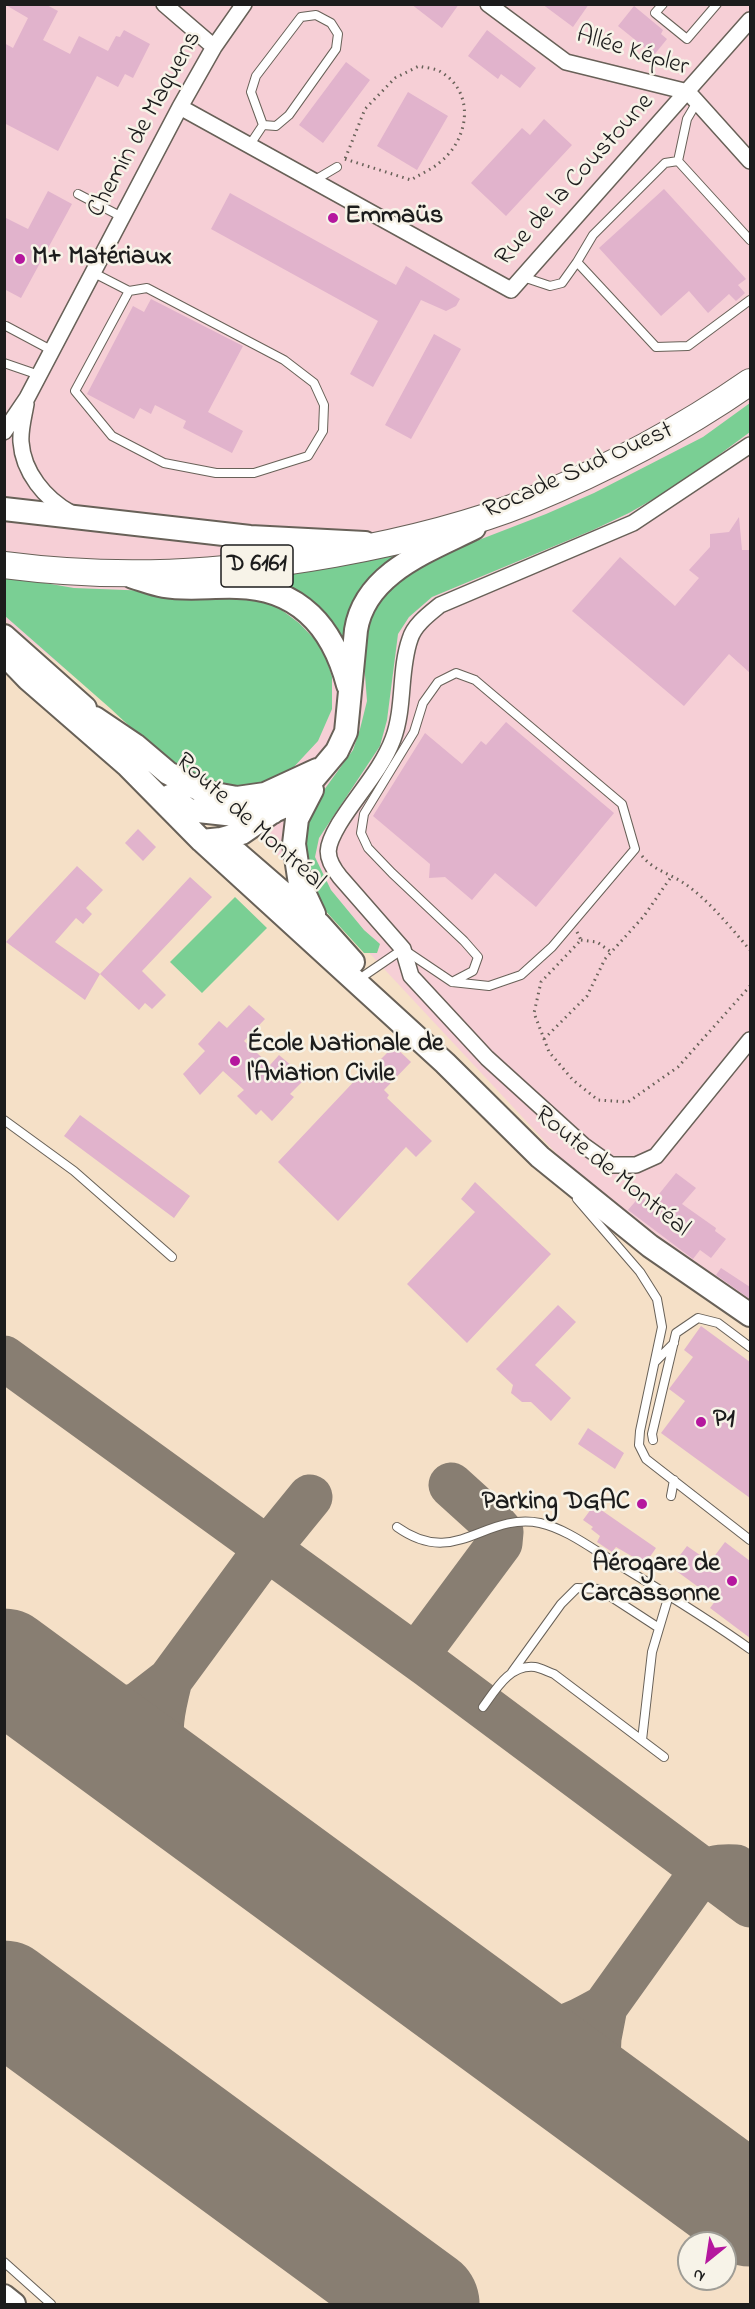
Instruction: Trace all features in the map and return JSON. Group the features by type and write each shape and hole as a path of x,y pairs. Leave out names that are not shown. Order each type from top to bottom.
{"main road":[{"name":"Rocade Sud Ouest","path":"4,565 123,574 206,572 285,562 390,544 450,528 526,502 657,441 750,382"},
{"path":"212,840 242,833 274,811 290,804 337,751 346,732 358,616 378,584 413,559 526,502"},
{"path":"4,508 250,537 390,544"},
{"path":"123,574 165,586 252,587 285,597 313,617 335,646 351,699"},
{"name":"Route de Montréal","path":"4,636 95,718 189,810 212,840 319,924 445,1063"},
{"name":"Route de Montréal","path":"4,654 28,679 212,840 540,1156 650,1246 750,1315"},
{"path":"4,660 28,679"},
{"path":"95,718 135,745 168,773 204,792 237,798 265,794 324,767"},
{"path":"128,766 189,810 235,815 274,811"},
{"path":"319,924 300,884 294,844 297,819 324,767"},
{"path":"4,2296 14,2304"}],"street":[{"path":"164,4 214,47"},
{"name":"Chemin de Maquens","path":"4,432 27,398 180,107 214,47 243,4"},
{"name":"Allée Képler","path":"488,4 566,62 693,97 750,161"},
{"name":"Rue de la Coustoune","path":"180,107 511,290 693,97 750,20"},
{"name":"Chemin de Maquens","path":"27,398 21,441 25,463 40,489 56,505 79,518"},
{"path":"750,445 633,523 440,605 426,616 410,637 393,738 369,781 339,824 328,846 331,866 403,950 411,976 487,1058 583,1145 610,1165 636,1165 656,1156 750,1040"}],"lane":[{"path":"663,4 656,13 687,39 717,4"},
{"path":"316,15 331,23 338,34 336,49 289,115 276,126 263,125 251,92 256,76 302,17 316,15"},
{"path":"678,161 693,97"},
{"path":"249,146 263,125"},
{"path":"678,161 750,240"},
{"path":"523,277 550,286 562,283 594,235 665,163 678,161"},
{"path":"313,181 337,167"},
{"path":"78,194 122,217"},
{"path":"577,262 656,347 688,346 750,300"},
{"path":"92,272 129,291 147,288 284,360 314,383 324,405 323,431 308,456 254,473 216,473 164,463 112,436 75,391 129,291"},
{"path":"6,326 51,350"},
{"path":"4,363 39,375"},
{"path":"365,975 403,950 452,982 489,986 521,975 552,947 635,849 622,804 475,680 456,673 438,682 423,703 414,732 364,814 361,833 368,848 478,957 473,971 452,982"},
{"path":"4,1120 74,1171 172,1257"},
{"path":"540,1156 640,1272 657,1299 662,1327 640,1431 639,1445 643,1462 674,1480 750,1540"},
{"path":"654,1440 652,1434 676,1333 698,1318 718,1323 750,1347"},
{"path":"659,1341 668,1367"},
{"path":"654,1364 674,1342"},
{"path":"671,1496 674,1480"},
{"path":"397,1527 410,1537 423,1542 444,1544 518,1521 540,1523 566,1533 703,1616 750,1649"},
{"path":"483,1707 501,1682 512,1672 561,1604 577,1588 599,1589 659,1628"},
{"path":"642,1740 652,1652 669,1595"},
{"path":"512,1672 535,1667 554,1674 664,1757"},
{"path":"4,2262 51,2304"}],"path":[{"path":"337,167 345,159 365,109 395,78 419,66 441,71 459,88 466,112 460,138 441,162 411,180 345,159"},
{"path":"635,849 648,864 688,886 750,950"},
{"path":"544,1039 587,996 605,959 644,916 671,877"},
{"path":"573,922 581,940"},
{"path":"581,940 597,942 611,952"},
{"path":"581,940 541,982 534,1013 549,1052 573,1080 598,1101 628,1102 678,1068 750,986"}],"shaded area":[{"path":"4,5 750,5 750,1327 666,1271 219,792 5,621"}],"green space":[{"path":"750,403 750,432 678,485 629,513 593,530 432,597 409,617 398,634 387,720 380,746 319,838 315,857 331,890 364,930 380,944 377,953 364,953 320,905 301,865 306,822 324,790 353,750 360,729 367,701 363,649 373,604 393,583 422,562 594,493 703,437"},
{"path":"403,548 403,554 341,643 249,576"},
{"path":"4,576 74,588 229,594 271,602 299,623 323,648 332,677 332,709 318,741 291,770 258,788 224,788 189,776 170,764 5,616"},
{"path":"235,897 267,928 202,993 170,962"}],"building":[{"path":"4,4 45,4 58,11 43,40 70,54 79,36 108,51 116,36 120,37 124,30 150,44 133,78 125,74 118,87 97,76 58,151 4,123 4,43 13,48 28,18"},
{"path":"411,4 459,4 442,28"},
{"path":"542,4 589,4 573,27"},
{"path":"634,6 663,30 661,34 667,39 654,55 618,26"},
{"path":"487,30 536,68 520,88 501,74 498,79 468,56"},
{"path":"346,62 370,80 323,143 299,125"},
{"path":"408,92 448,116 417,170 377,146"},
{"path":"544,119 572,145 506,216 471,183 522,128 530,135"},
{"path":"664,189 746,279 738,285 745,293 736,301 729,294 708,313 689,291 661,316 599,248"},
{"path":"48,191 72,204 21,298 4,289 4,217 28,229"},
{"path":"230,193 396,285 406,266 460,299 456,306 446,311 421,300 373,387 350,374 378,321 211,229"},
{"path":"151,299 243,346 208,412 243,431 232,453 183,428 186,421 155,405 151,414 140,408 134,419 87,394 133,306 144,312"},
{"path":"434,334 461,349 411,439 385,425"},
{"path":"739,517 742,550 749,550 750,673 729,654 684,706 572,611 620,557 675,606 699,578 689,570 710,547 710,534 729,532"},
{"path":"506,722 614,813 536,907 495,873 472,900 445,877 429,878 430,864 373,816 425,733 462,764 481,741 486,745"},
{"path":"138,829 156,847 143,861 125,843"},
{"path":"77,866 103,890 86,908 92,914 83,924 76,918 55,942 100,974 85,1000 6,942"},
{"path":"190,877 212,897 142,971 166,995 152,1009 145,1003 139,1010 100,974"},
{"path":"249,1005 265,1019 244,1041 270,1065 279,1055 306,1078 290,1094 294,1097 272,1121 261,1110 256,1115 237,1096 244,1090 223,1071 200,1095 183,1074 205,1051 198,1044 219,1021 227,1028"},
{"path":"394,1046 411,1062 384,1090 389,1095 387,1098 432,1141 416,1157 406,1147 338,1221 278,1162 361,1074 364,1076"},
{"path":"80,1115 190,1196 174,1218 64,1136"},
{"path":"676,1173 696,1188 682,1204 716,1228 715,1231 726,1239 711,1258 700,1250 693,1259 628,1210 640,1196 651,1204"},
{"path":"475,1182 551,1254 467,1343 407,1284 475,1212 461,1199"},
{"path":"721,1268 750,1287 750,1299 716,1275"},
{"path":"558,1305 576,1322 535,1365 571,1398 551,1421 531,1402 522,1402 511,1393 513,1385 496,1369"},
{"name":"P1","path":"701,1326 750,1362 750,1498 661,1433 685,1401 669,1389 693,1357 684,1350"},
{"path":"588,1428 624,1453 615,1469 578,1444"},
{"path":"594,1505 656,1548 645,1564 616,1547 612,1552 597,1542 600,1536 583,1520"},
{"name":"Aérogare de Carcassonne","path":"725,1542 750,1561 750,1638 710,1608 716,1600 671,1567 687,1546 710,1562"}],"taxiway":[{"path":"4,1358 428,1665 750,1905"},
{"path":"428,1665 423,1653 425,1644 500,1543 501,1532 451,1485"},
{"path":"52,1699 80,1709 105,1713 124,1710 139,1704 170,1680 253,1567 310,1497"},
{"path":"170,1680 162,1719 163,1749 173,1771 200,1808"},
{"path":"626,2120 607,2094 601,2077 598,2059 599,2038 605,2007 690,1888 710,1870 720,1867 736,1867"},
{"path":"496,2024 529,2030 552,2030 575,2023 605,2007"}],"runway":[{"path":"4,1664 750,2211"},
{"path":"4,1996 424,2304"}],"place":[{"name":"Emmaüs","path":"333,218"},
{"name":"M+ Matériaux","path":"20,259"},
{"name":"École Nationale de l'Aviation Civile","path":"235,1061"},
{"name":"P1","path":"701,1422"},
{"name":"Parking DGAC","path":"642,1504"},
{"name":"Aérogare de Carcassonne","path":"732,1581"}]}
